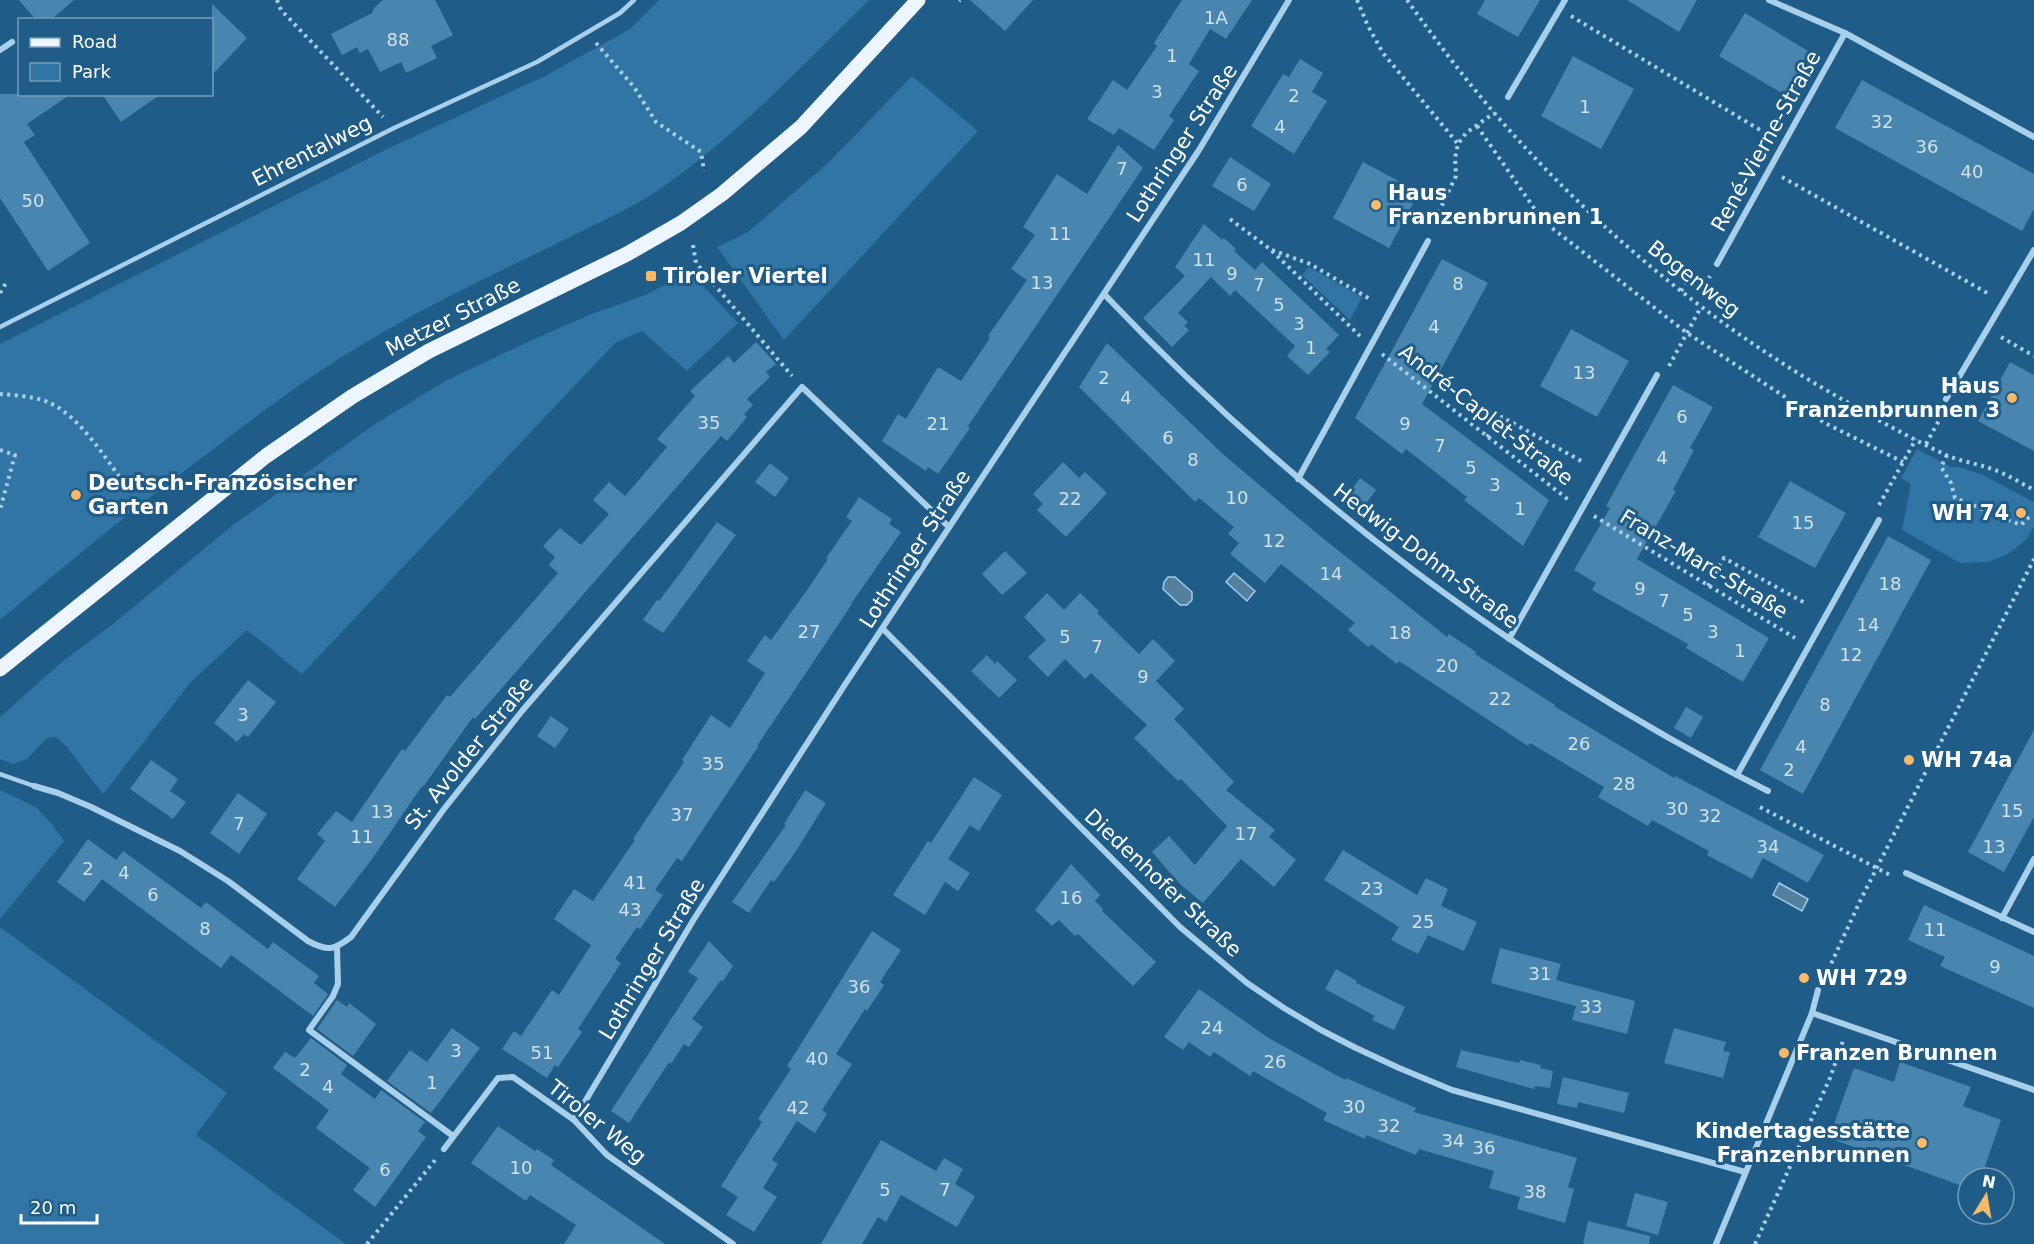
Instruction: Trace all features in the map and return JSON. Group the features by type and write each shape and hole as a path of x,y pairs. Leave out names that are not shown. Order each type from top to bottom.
{"main road":[{"name":"Metzer Straße","path":"0,669 266,456 353,396 429,351 627,254 681,223 722,194 801,127 918,0"}],"street":[{"name":"Lothringer Straße","path":"574,1120 688,929 844,686 1199,150 1289,0"},
{"path":"1508,97 1565,0"},
{"path":"1769,0 1845,33 2034,137"},
{"name":"René-Vierne-Straße","path":"1717,264 1845,33"},
{"path":"0,50 12,42"},
{"path":"1298,479 1428,241"},
{"path":"1946,399 2034,250"},
{"name":"Hedwig-Dohm-Straße","path":"1104,294 1190,381 1298,479 1418,574 1509,639 1586,689 1768,791"},
{"name":"André-Caplet-Straße","path":"1509,639 1657,375"},
{"path":"802,387 949,527"},
{"name":"St. Avolder Straße","path":"337,948 351,937 444,808 522,711 802,387"},
{"path":"1737,775 1879,520"},
{"name":"Diedenhofer Straße","path":"883,629 1180,927 1247,982 1284,1008 1356,1048 1452,1090 1745,1172"},
{"path":"34,786 91,807 180,851 228,881 308,941 321,948 337,948 338,984 333,996 309,1030 453,1136"},
{"path":"2002,918 2034,860"},
{"path":"1906,873 2034,932"},
{"path":"1716,1244 1812,1013 1818,990"},
{"path":"1812,1013 2034,1090"},
{"name":"Tiroler Weg","path":"444,1149 498,1078 513,1077 574,1120 607,1155 733,1244"}],"lane":[{"name":"Ehrentalweg","path":"0,327 394,128 537,62 620,13 634,0"},
{"path":"0,774 34,786"}],"path":[{"path":"278,0 281,10 394,128"},
{"path":"1357,0 1383,53 1458,144"},
{"name":"Bogenweg","path":"1407,0 1445,53 1494,113 1546,170 1599,222 1681,291 1776,360 1846,402 1947,455 1991,468 2034,490"},
{"path":"1560,10 1783,144"},
{"path":"588,33 634,87 656,122 701,152 704,171"},
{"path":"1501,121 1509,112"},
{"path":"1428,241 1432,221 1456,176 1455,158 1458,144 1466,134 1494,113"},
{"path":"1477,126 1543,221 1687,333 1825,423 1903,462"},
{"path":"1768,170 2003,302"},
{"name":"André-Caplet-Straße","path":"1230,219 1269,249 1347,325 1371,345 1582,509"},
{"path":"693,244 696,263 802,387"},
{"path":"1269,249 1310,264 1370,299"},
{"path":"1681,291 1688,280 1703,290 1717,264"},
{"path":"0,293 6,283"},
{"path":"1657,375 1666,372 1702,307"},
{"path":"1987,330 2034,356"},
{"path":"0,394 42,400 66,414 85,431 121,479"},
{"path":"1487,437 1502,417 1583,462"},
{"path":"1926,444 1938,423"},
{"path":"1879,520 1879,504 1916,439"},
{"path":"0,450 15,455 0,510"},
{"path":"1947,455 1941,467 1955,498 2021,525 2031,515"},
{"name":"Franz-Marc-Straße","path":"1582,509 1809,646"},
{"path":"1708,586 1724,558 1805,603"},
{"path":"1818,990 1877,868 2034,559"},
{"path":"1772,813 1877,868"},
{"path":"1755,1244 1830,1078 1849,1026"},
{"path":"367,1244 444,1149"}],"green space":[{"path":"659,0 869,0 741,125 657,191 612,216 414,315 326,367 160,490 0,620 0,344 387,149 545,76 630,29"},
{"path":"912,76 978,131 784,340 717,247 748,232 827,164"},
{"path":"1309,267 1362,297 1350,320 1302,275"},
{"path":"689,271 738,323 687,371 642,331 615,343 302,674 247,630 190,683 103,794 66,746 56,737 47,738 27,759 13,764 0,759 0,717 63,661 113,624 233,525 375,424 447,380 589,315 648,294"},
{"path":"1917,449 1951,467 1959,467 1983,475 2034,502 2034,526 2026,540 2008,554 1988,562 1960,563 1902,530 1911,484 1901,478"},
{"path":"0,790 36,807 64,841 0,919"},
{"path":"0,927 227,1093 196,1135 346,1244 0,1244"}],"shaded area":[{"path":"1234,573 1255,591 1247,601 1226,582"},
{"path":"1168,577 1175,577 1192,592 1192,600 1187,605 1180,605 1163,589"},
{"path":"1779,883 1808,899 1802,911 1773,895"}],"building":[{"path":"19,0 74,0 53,18 34,18"},
{"path":"383,0 435,0 453,35 431,46 437,58 406,73 401,62 380,72 368,49 360,53 357,47 342,55 331,34 372,13"},
{"path":"970,0 1033,0 1005,31"},
{"path":"1182,0 1252,0 1226,39 1210,29 1189,64 1199,71 1169,116 1174,120 1154,150 1119,128 1114,135 1087,119 1113,80 1127,90 1157,46 1154,43"},
{"path":"1485,0 1540,0 1518,37 1477,14"},
{"path":"1627,0 1697,0 1679,32"},
{"path":"212,4 247,38 213,74 213,18"},
{"path":"1745,13 1818,57 1792,99 1719,56"},
{"path":"1573,56 1634,89 1601,149 1541,116"},
{"path":"1300,59 1323,73 1312,92 1327,101 1294,154 1251,126 1283,74 1289,77"},
{"path":"1862,80 2034,174 2034,209 2022,231 1835,128"},
{"path":"0,94 68,96 27,124 35,135 24,142 90,243 48,271 0,198"},
{"path":"103,96 158,96 121,122"},
{"path":"1118,145 1143,168 938,474 928,467 926,471 882,441 898,414 906,419 938,367 961,381 990,338 988,336 1027,280 1011,269 1035,235 1023,227 1057,174 1087,194"},
{"path":"1230,157 1271,184 1254,211 1212,186"},
{"name":"Haus Franzenbrunnen 1","path":"1363,162 1419,192 1389,248 1333,218"},
{"path":"1204,224 1222,240 1224,238 1236,249 1234,251 1255,270 1262,262 1339,335 1326,349 1330,352 1308,375 1287,356 1295,346 1235,290 1230,296 1211,277 1178,313 1188,322 1184,326 1189,330 1172,347 1143,318 1185,276 1175,267"},
{"path":"1442,259 1488,283 1422,404 1549,500 1523,546 1464,500 1467,497 1406,449 1402,454 1355,418"},
{"path":"1571,329 1629,361 1597,417 1540,386"},
{"path":"756,342 776,364 766,372 770,377 747,399 753,405 744,414 747,417 727,441 721,436 475,719 473,717 335,907 297,879 325,841 317,834 336,811 352,822 402,749 405,751 447,695 450,697 558,573 549,565 555,557 543,546 560,528 581,545 609,514 593,500 609,482 625,496 667,447 657,439 695,396 690,391 728,356 734,363"},
{"path":"1107,343 1225,456 1320,536 1447,637 1449,634 1554,706 1674,778 1675,776 1824,855 1808,883 1763,858 1752,879 1707,855 1709,851 1652,820 1648,826 1598,797 1604,787 1530,743 1528,746 1399,661 1397,664 1371,644 1368,647 1348,630 1355,623 1281,564 1265,583 1230,554 1239,543 1228,534 1234,527 1199,498 1195,502 1079,387"},
{"name":"Haus Franzenbrunnen 3","path":"2010,362 2034,375 2034,451 1978,421"},
{"path":"1673,385 1713,407 1690,448 1694,450 1673,490 1676,491 1637,559 1769,638 1743,682 1686,648 1688,644 1592,590 1596,583 1574,570 1610,508 1606,506"},
{"path":"1063,462 1079,478 1085,472 1107,493 1066,537 1037,510 1043,504 1033,494"},
{"path":"770,463 789,478 775,497 755,482"},
{"path":"1360,478 1376,490 1358,514 1342,503"},
{"path":"1790,481 1846,513 1815,568 1758,537"},
{"path":"859,497 892,519 889,524 901,532 682,861 677,858 655,890 663,895 640,929 637,927 615,959 621,963 578,1029 582,1032 558,1067 555,1065 547,1078 502,1049 514,1031 521,1036 552,990 559,995 591,945 554,919 574,889 593,901 635,840 633,839 684,762 682,760 711,715 730,728 765,673 747,661 765,635 771,640 805,593 852,521 846,517"},
{"path":"717,522 736,535 663,633 643,620"},
{"path":"1888,536 1931,560 1803,794 1760,770"},
{"path":"1005,551 1027,573 1002,595 982,574"},
{"path":"1047,593 1064,610 1080,593 1139,654 1153,639 1175,661 1156,681 1184,709 1174,719 1234,782 1226,790 1275,830 1269,837 1296,860 1274,887 1241,859 1203,903 1180,884 1152,852 1169,836 1195,865 1227,826 1181,779 1178,781 1134,738 1147,725 1091,673 1085,679 1065,659 1048,677 1028,657 1046,640 1024,617"},
{"path":"987,655 1017,680 999,698 971,671"},
{"path":"248,680 276,702 248,737 244,734 237,742 214,723"},
{"path":"1686,707 1703,717 1691,738 1674,728"},
{"path":"551,716 569,729 555,748 537,736"},
{"path":"2034,730 2034,817 2004,872 1968,852"},
{"path":"151,760 178,779 170,791 186,802 173,819 130,789"},
{"path":"974,777 1002,795 979,831 970,825 948,859 970,873 958,891 945,882 925,915 893,895 928,841 931,843"},
{"path":"805,790 826,803 794,854 774,882 771,880 749,913 732,902 786,825 784,824"},
{"path":"238,793 267,814 239,854 210,833"},
{"path":"88,839 116,860 123,851 201,908 206,902 268,949 273,942 319,976 314,983 328,994 313,1016 231,955 221,968 102,879 84,902 57,882"},
{"path":"1343,850 1417,895 1426,878 1448,889 1441,906 1477,922 1464,951 1428,935 1418,954 1391,940 1399,927 1324,880"},
{"path":"1071,864 1100,895 1095,901 1103,909 1102,911 1156,962 1133,986 1078,934 1075,936 1059,920 1052,926 1035,910"},
{"path":"1924,905 2034,956 2034,1008 1940,966 1945,957 1908,940"},
{"path":"872,931 901,950 880,982 884,985 867,1011 865,1009 836,1054 852,1064 822,1110 827,1114 815,1133 797,1121 772,1160 778,1164 763,1188 777,1197 754,1232 726,1215 738,1197 721,1186 762,1122 758,1119 791,1069 787,1066"},
{"path":"709,941 733,966 692,1019 703,1027 689,1047 684,1044 671,1064 669,1062 629,1123 611,1111 698,978 688,972"},
{"path":"1500,948 1561,964 1556,980 1635,1001 1627,1034 1572,1020 1576,1006 1491,983"},
{"path":"1336,969 1357,981 1356,983 1405,1007 1394,1030 1372,1020 1375,1016 1325,989"},
{"path":"1199,989 1267,1037 1345,1080 1346,1078 1416,1108 1414,1112 1577,1158 1568,1187 1574,1189 1565,1223 1517,1209 1520,1197 1489,1188 1494,1171 1419,1149 1416,1155 1366,1135 1365,1139 1323,1120 1327,1113 1253,1071 1250,1076 1214,1052 1210,1057 1189,1042 1183,1050 1164,1037"},
{"path":"337,1000 347,1007 349,1003 376,1024 353,1056 317,1029"},
{"path":"452,1028 480,1048 431,1113 387,1081 410,1050 427,1062"},
{"path":"1674,1028 1726,1042 1723,1051 1730,1052 1723,1078 1664,1063"},
{"path":"311,1038 347,1065 341,1074 375,1099 381,1090 425,1122 418,1131 426,1137 375,1207 353,1190 370,1168 316,1128 329,1110 273,1068 285,1052 295,1058"},
{"path":"1461,1050 1519,1063 1520,1060 1541,1065 1540,1068 1553,1071 1550,1088 1535,1086 1534,1089 1456,1067"},
{"path":"1900,1062 1971,1087 1963,1106 2001,1120 1985,1166 1956,1166 1956,1184 1829,1138 1854,1068 1894,1082"},
{"path":"1563,1077 1629,1093 1624,1113 1578,1102 1577,1108 1557,1104"},
{"path":"498,1126 535,1151 537,1149 554,1160 551,1165 665,1244 564,1244 576,1225 530,1195 526,1201 471,1163"},
{"path":"881,1140 936,1171 944,1158 963,1169 955,1184 975,1196 957,1227 901,1195 886,1222 878,1217 862,1244 821,1244"},
{"path":"1635,1193 1668,1202 1658,1235 1626,1226"},
{"path":"1588,1221 1650,1236 1649,1244 1583,1244"}],"place":[{"name":"Haus Franzenbrunnen 1","path":"1376,205"},
{"name":"Tiroler Viertel","path":"651,276"},
{"name":"Haus Franzenbrunnen 3","path":"2012,398"},
{"name":"Deutsch-Französischer Garten","path":"76,495"},
{"name":"WH 74","path":"2021,513"},
{"name":"WH 74a","path":"1909,760"},
{"name":"WH 729","path":"1804,978"},
{"name":"Franzen Brunnen","path":"1784,1053"},
{"name":"Kindertagesstätte Franzenbrunnen","path":"1922,1143"}]}
